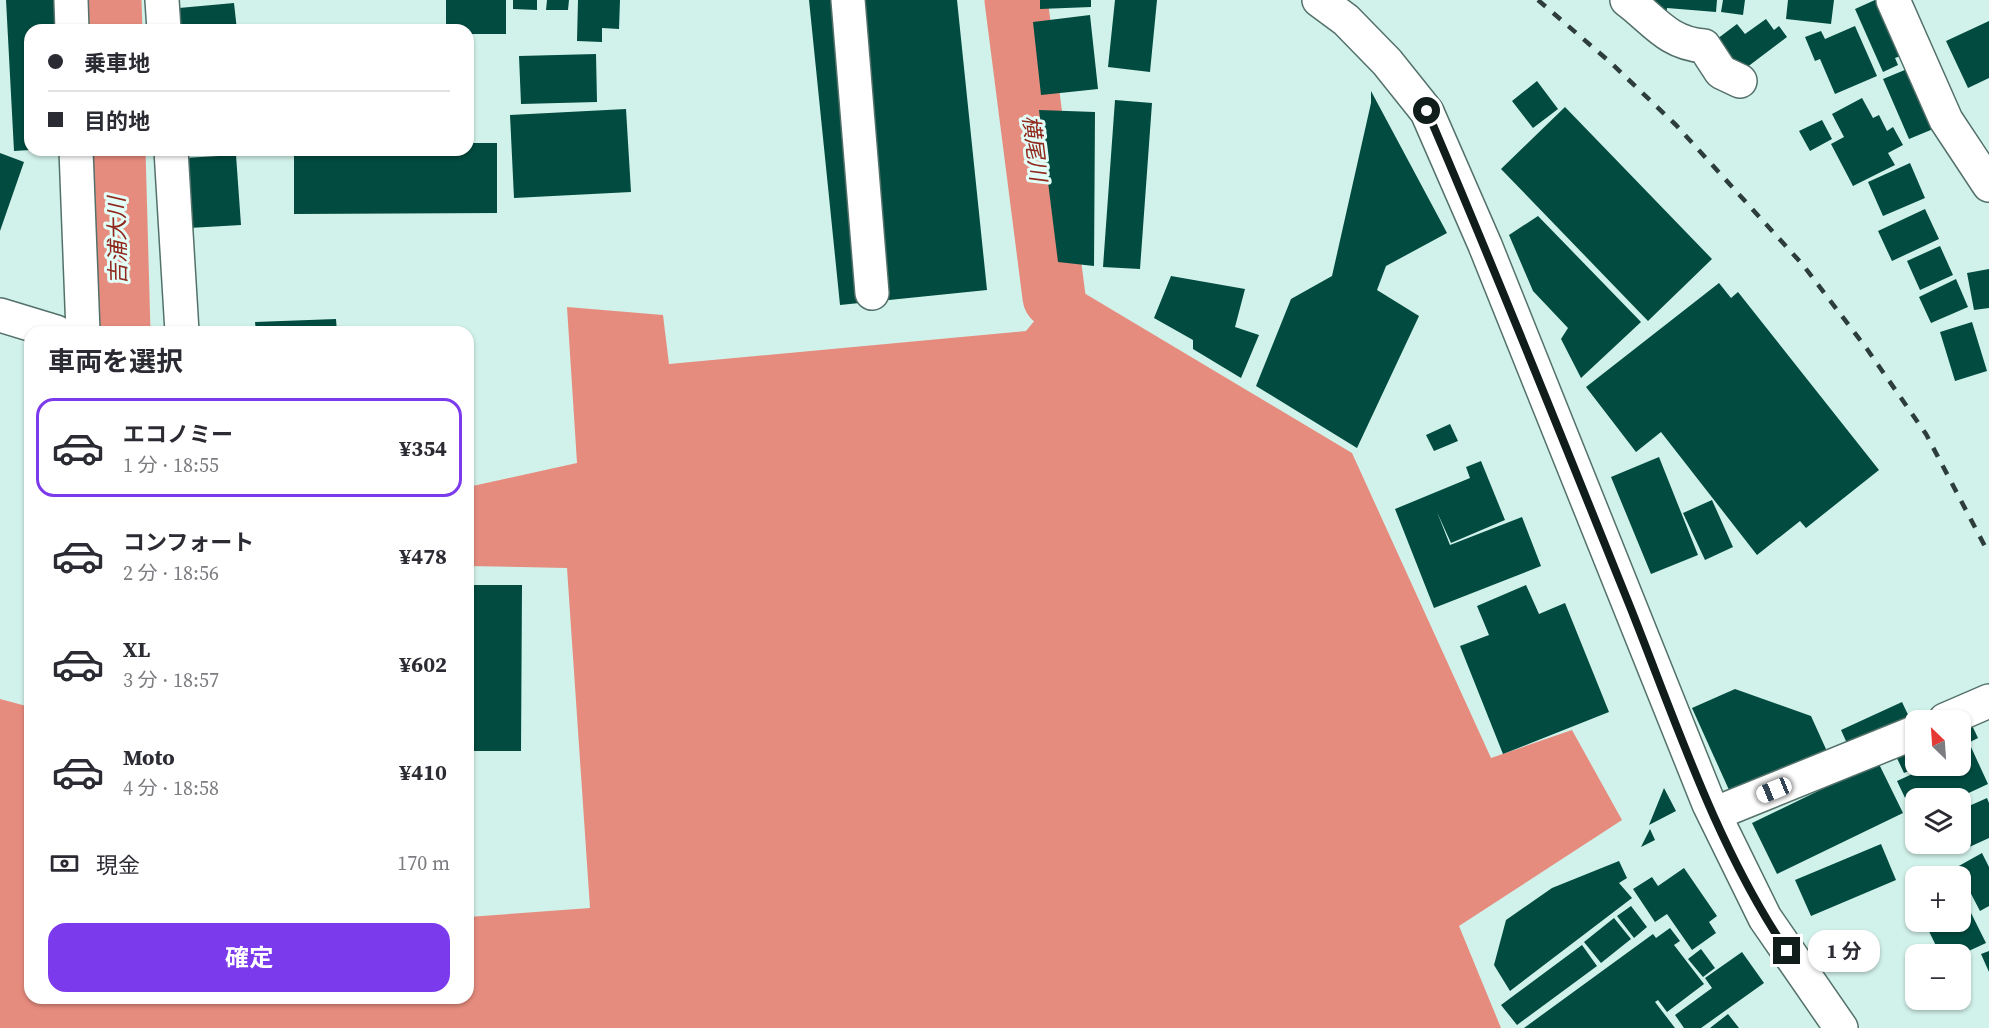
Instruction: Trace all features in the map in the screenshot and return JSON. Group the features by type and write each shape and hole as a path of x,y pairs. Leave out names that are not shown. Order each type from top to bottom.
{"street":[{"path":"71,0 72,24"},
{"path":"162,0 164,24"},
{"path":"848,0 872,293"},
{"path":"1319,0 1346,20 1388,62 1427,111 1485,245 1714,814 1765,918 1841,1028"},
{"path":"1627,0 1670,37 1691,45 1704,46 1721,72 1740,81"},
{"path":"1893,0 1946,120 1989,185"},
{"path":"76,156 83,326"},
{"path":"171,156 182,326"},
{"path":"0,315 36,326"},
{"path":"1968,710 1989,701"},
{"path":"1714,814 1905,736"}],"shaded area":[{"path":"1084,293 1352,453 1491,758 1572,730 1622,820 1459,926 1501,1028 0,1028 0,699 24,705 24,1004 474,1004 474,917 590,908 567,568 474,566 474,486 577,463 567,307 663,315 669,364 1026,331 1054,297"}],"building":[{"path":"6,0 66,0 67,24 24,24 24,150 14,151"},
{"path":"446,0 506,0 506,34 474,34 474,24 446,24"},
{"path":"513,0 537,0 537,10 513,9"},
{"path":"547,0 569,0 568,10 546,10"},
{"path":"578,0 620,0 619,29 602,28 602,42 577,41"},
{"path":"809,0 957,0 987,290 840,305"},
{"path":"1040,0 1091,0 1091,7 1040,9"},
{"path":"1115,0 1157,0 1150,72 1108,67"},
{"path":"1652,0 1717,0 1716,12 1667,8 1666,17"},
{"path":"1723,0 1745,0 1743,15 1721,12"},
{"path":"1788,0 1834,0 1831,24 1786,19"},
{"path":"1875,0 1881,0 1906,54 1895,58 1898,65 1883,72 1855,9"},
{"path":"234,3 236,24 180,24 179,8"},
{"path":"1090,15 1098,89 1041,95 1033,22"},
{"path":"1766,19 1774,30 1779,26 1787,37 1738,74 1713,42 1737,24 1745,34"},
{"path":"1989,21 1989,78 1968,88 1946,41"},
{"path":"1855,26 1877,76 1835,94 1820,59 1815,61 1805,37 1821,31 1825,39"},
{"path":"596,54 597,102 521,104 519,56"},
{"path":"1912,67 1938,127 1909,139 1883,79"},
{"path":"1537,81 1558,109 1533,128 1512,101"},
{"path":"1371,91 1447,233 1386,266 1377,290 1419,316 1357,448 1256,386 1291,299 1332,276 1371,103"},
{"path":"1862,98 1873,118 1879,115 1887,131 1893,127 1903,145 1888,153 1895,165 1853,186 1831,144 1844,137 1832,114"},
{"path":"1115,100 1152,103 1140,269 1103,267"},
{"path":"1565,107 1712,259 1648,321 1501,169"},
{"path":"626,109 631,192 514,198 510,115"},
{"path":"1039,110 1095,112 1094,266 1058,262"},
{"path":"1822,120 1832,139 1810,151 1799,131"},
{"path":"474,143 497,143 497,213 294,214 294,156 474,156"},
{"path":"0,153 24,162 0,231"},
{"path":"236,156 241,225 189,228 184,158"},
{"path":"1910,163 1925,198 1883,216 1868,182"},
{"path":"1925,209 1939,239 1892,261 1878,231"},
{"path":"1538,216 1641,322 1581,378 1561,339 1568,328 1533,291 1509,235"},
{"path":"1940,246 1953,275 1920,290 1907,261"},
{"path":"1989,269 1989,308 1974,310 1967,273"},
{"path":"1171,276 1245,289 1235,327 1259,335 1241,378 1193,349 1193,340 1154,318"},
{"path":"1956,279 1968,307 1931,323 1919,297"},
{"path":"1719,283 1731,298 1738,292 1879,470 1806,528 1800,521 1757,555 1661,432 1636,452 1586,387"},
{"path":"336,319 337,326 255,326 255,322"},
{"path":"1972,322 1987,371 1955,381 1940,332"},
{"path":"1450,424 1458,441 1434,451 1426,435"},
{"path":"1659,457 1698,555 1651,574 1611,477"},
{"path":"1481,461 1505,520 1451,543 1437,512 1450,545 1522,517 1541,566 1434,608 1395,509 1470,478 1466,467"},
{"path":"1712,500 1733,547 1705,560 1683,513"},
{"path":"474,585 522,585 521,751 474,751"},
{"path":"1526,585 1539,614 1565,603 1609,712 1503,754 1460,646 1489,635 1477,606"},
{"path":"1735,689 1811,716 1830,758 1734,801 1692,708"},
{"path":"1902,702 1906,710 1905,724 1850,750 1841,730"},
{"path":"1971,723 1978,738 1971,742"},
{"path":"1971,747 1988,784 1971,792 1971,788 1905,788 1905,798 1897,781 1908,776 1971,776"},
{"path":"1905,749 1905,773 1904,773 1895,754"},
{"path":"1878,762 1903,813 1777,874 1752,823"},
{"path":"1664,788 1676,811 1649,825"},
{"path":"1987,798 1989,803 1989,838 1971,846 1971,805"},
{"path":"1650,829 1655,840 1641,847"},
{"path":"1881,844 1896,880 1811,916 1795,880"},
{"path":"1982,853 1989,867 1989,906 1980,911 1971,894 1971,866 1959,866"},
{"path":"1619,861 1627,878 1619,883 1632,898 1510,991 1494,965 1506,920 1552,888"},
{"path":"1684,868 1717,916 1709,922 1716,933 1692,950 1667,914 1655,922 1633,889 1652,877 1658,886"},
{"path":"1631,906 1647,927 1634,938 1617,916"},
{"path":"1971,913 1986,943 1971,950 1971,944 1935,944 1929,932 1971,932"},
{"path":"1614,918 1631,939 1601,963 1584,942"},
{"path":"1670,928 1680,941 1674,945 1704,984 1667,1012 1658,1000 1655,1002 1675,1028 1524,1028 1653,934 1656,938"},
{"path":"1582,945 1597,966 1517,1025 1501,1005"},
{"path":"1701,949 1715,968 1703,977 1688,959"},
{"path":"1989,951 1989,972 1981,954"},
{"path":"1742,952 1764,983 1701,1028 1684,1028 1675,1015 1712,988 1705,978"},
{"path":"1728,1014 1739,1028 1710,1028"}],"waterway":[{"name":"吉浦大川","path":"110,0 111,24"},
{"name":"横尾川","path":"1016,0 1054,297"},
{"name":"吉浦大川","path":"114,156 119,326"}],"railway":[{"path":"1538,0 1610,62 1676,125 1803,265 1867,349 1926,434 1989,554"}],"route":[{"path":"1427,111 1485,245 1709,804 1765,918 1787,951"}]}
